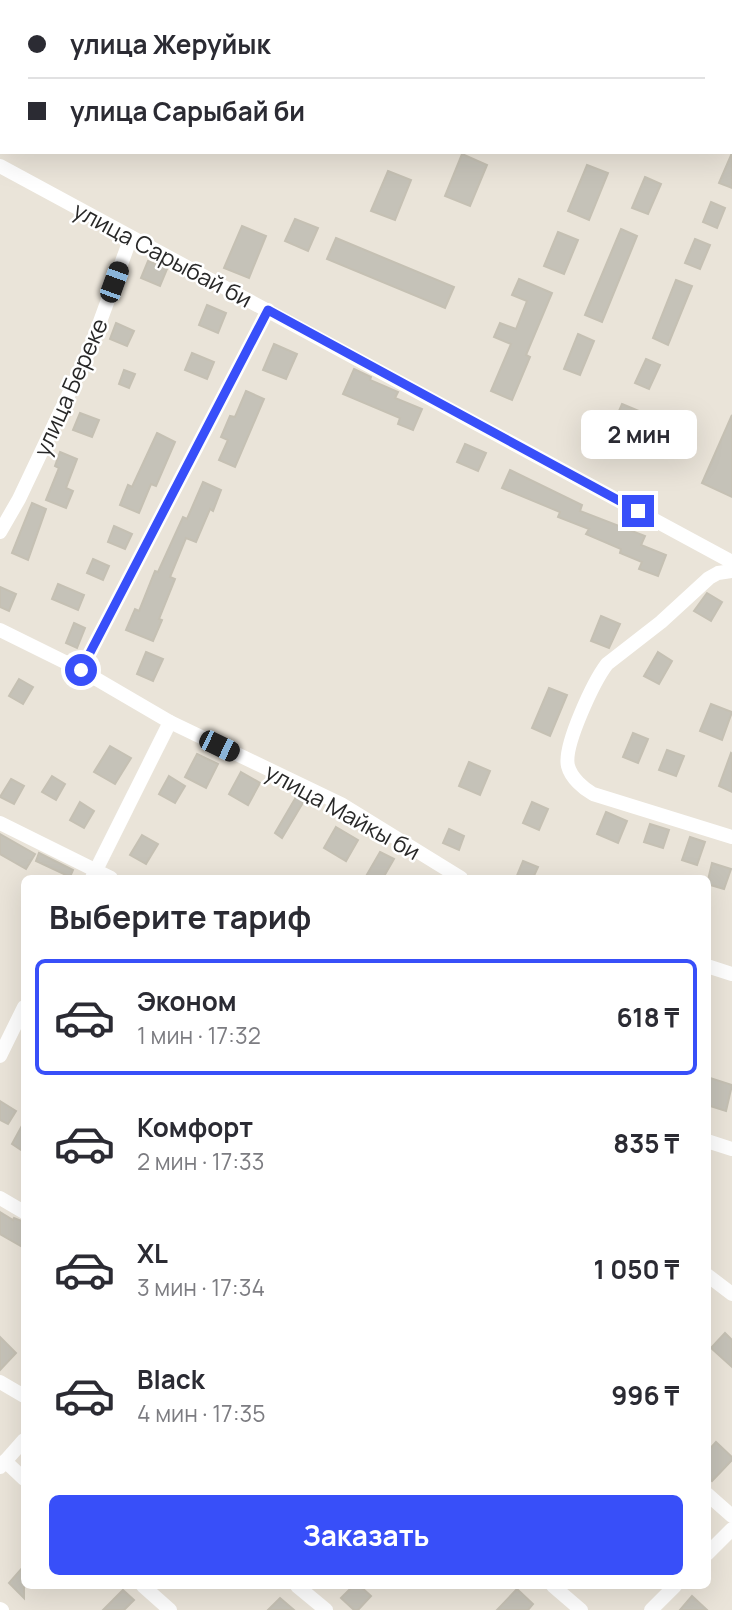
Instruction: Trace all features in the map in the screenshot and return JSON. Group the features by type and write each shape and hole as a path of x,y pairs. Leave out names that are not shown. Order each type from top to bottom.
{"street":[{"name":"улица Сарыбай би","path":"0,166 732,562"},
{"name":"улица Береке","path":"0,532 19,499 90,349 131,237"},
{"path":"81,670 268,310"},
{"path":"732,571 718,573 709,578 661,622 607,664 578,720 567,760 570,772 584,789 593,794 732,837"},
{"name":"улица Майкы би","path":"0,630 81,670 170,722 341,804 456,875"},
{"path":"0,823 94,874 170,722"},
{"path":"711,968 732,974"},
{"path":"0,1056 21,1019"},
{"path":"711,1142 732,1149"},
{"path":"0,1198 21,1210"},
{"path":"711,1278 732,1294"},
{"path":"0,1382 21,1394"},
{"path":"21,1443 2,1464 21,1477"},
{"path":"711,1498 732,1516"},
{"path":"711,1550 732,1529"},
{"path":"146,1589 170,1610"},
{"path":"302,1589 326,1610"},
{"path":"556,1589 581,1610"},
{"path":"651,1610 672,1589"}],"building":[{"path":"462,154 487,165 470,206 445,196"},
{"path":"732,154 732,154 732,188 719,183"},
{"path":"587,165 608,173 589,220 568,211"},
{"path":"388,171 411,180 395,220 371,211"},
{"path":"645,177 661,184 648,214 632,208"},
{"path":"711,202 725,208 717,228 703,222"},
{"path":"295,219 318,228 308,251 285,241"},
{"path":"242,226 266,236 249,278 224,268"},
{"path":"621,229 637,236 602,322 585,315"},
{"path":"558,232 578,240 564,274 544,266"},
{"path":"336,238 454,287 445,308 327,259"},
{"path":"695,239 710,245 700,269 685,263"},
{"path":"148,261 167,269 160,286 141,278"},
{"path":"519,279 552,293 526,355 530,357 512,400 491,391 511,344 494,337 500,323 516,329 527,301 512,295"},
{"path":"676,280 692,286 668,345 653,338"},
{"path":"207,305 226,313 218,333 199,325"},
{"path":"116,323 134,331 127,346 110,339"},
{"path":"578,334 594,341 580,375 564,369"},
{"path":"274,344 297,354 286,379 263,370"},
{"path":"192,353 214,362 207,379 185,370"},
{"path":"646,359 660,365 649,389 635,383"},
{"path":"354,369 371,377 370,380 398,392 395,398 422,409 413,430 398,424 400,418 343,394"},
{"path":"124,370 135,374 129,388 119,384"},
{"path":"246,391 264,399 235,467 219,460 228,440 221,437 230,416 235,417"},
{"path":"622,404 651,416 645,430 616,418"},
{"path":"80,413 99,420 92,437 73,430"},
{"path":"732,415 732,497 702,483"},
{"path":"157,433 175,442 156,486 151,484 139,513 120,505 128,485 132,487"},
{"path":"465,444 486,453 478,471 457,462"},
{"path":"60,452 77,459 66,488 73,491 66,508 46,500 59,468 55,466"},
{"path":"510,470 582,505 580,511 645,536 641,545 666,555 658,576 639,569 642,562 620,553 621,549 586,534 589,529 558,517 560,512 502,488"},
{"path":"203,482 221,490 196,542 186,538 170,577 175,579 153,641 126,630 135,609 139,611 155,571 158,572 183,517 187,519"},
{"path":"32,503 46,509 28,560 12,553"},
{"path":"114,526 132,534 125,549 108,542"},
{"path":"93,559 109,566 103,580 87,573"},
{"path":"58,584 84,595 78,610 52,599"},
{"path":"0,587 16,594 9,611 0,607"},
{"path":"707,593 722,602 711,621 694,611"},
{"path":"601,616 620,624 609,648 591,641"},
{"path":"74,623 85,628 77,648 66,643"},
{"path":"146,652 163,659 153,681 137,674"},
{"path":"658,652 672,661 659,684 644,676"},
{"path":"19,679 33,687 23,704 9,696"},
{"path":"549,688 567,695 550,736 532,728"},
{"path":"711,704 732,712 722,740 700,731"},
{"path":"633,733 648,739 638,763 623,757"},
{"path":"110,746 131,758 115,784 94,772"},
{"path":"667,750 684,756 676,776 659,770"},
{"path":"197,754 218,764 206,788 185,777"},
{"path":"732,754 732,792 719,786"},
{"path":"469,762 490,771 480,795 459,786"},
{"path":"241,772 260,783 248,805 229,794"},
{"path":"52,776 65,784 56,800 42,792"},
{"path":"169,776 185,786 175,803 159,794"},
{"path":"11,779 24,786 14,804 0,797"},
{"path":"296,797 304,801 282,838 275,833"},
{"path":"80,802 94,811 84,828 70,820"},
{"path":"532,802 548,809 539,830 523,823"},
{"path":"606,812 627,821 618,843 597,834"},
{"path":"650,824 669,830 663,848 644,842"},
{"path":"336,827 358,840 346,861 324,848"},
{"path":"449,829 464,836 459,850 443,843"},
{"path":"0,834 35,854 26,869 0,854"},
{"path":"142,835 158,844 146,864 130,855"},
{"path":"690,837 705,842 697,865 682,860"},
{"path":"380,852 394,859 385,875 367,875"},
{"path":"39,853 73,870 71,875 66,875 36,861"},
{"path":"523,861 538,867 534,875 517,875"},
{"path":"712,863 731,869 724,889 711,885 709,875"},
{"path":"711,1078 732,1085 726,1111 711,1106"},
{"path":"0,1101 16,1111 8,1124 0,1120"},
{"path":"21,1128 21,1150 12,1144"},
{"path":"0,1212 13,1220 21,1221 21,1246 0,1234"},
{"path":"725,1333 732,1340 732,1367 711,1348"},
{"path":"0,1337 16,1353 0,1370"},
{"path":"716,1442 732,1457 712,1481 711,1480 711,1448"},
{"path":"21,1569 24,1598 9,1583"},
{"path":"350,1589 363,1589 371,1596 358,1610 354,1610 341,1598"},
{"path":"517,1589 533,1604 528,1610 497,1610"},
{"path":"123,1590 134,1600 124,1610 103,1610"},
{"path":"692,1596 707,1610 680,1610"},
{"path":"280,1598 294,1610 268,1610"}],"route":[{"path":"81,670 268,310 638,511"}]}
